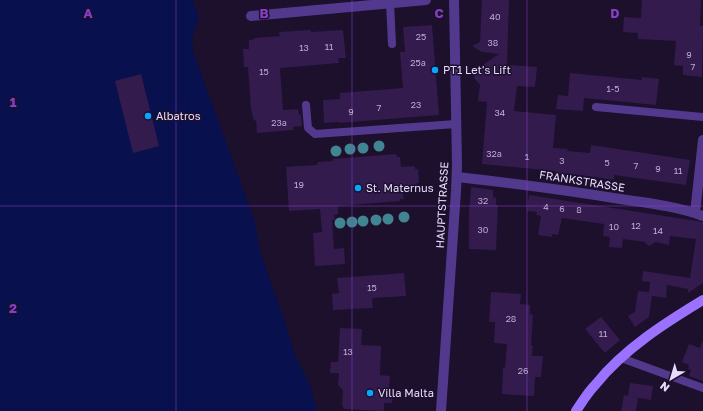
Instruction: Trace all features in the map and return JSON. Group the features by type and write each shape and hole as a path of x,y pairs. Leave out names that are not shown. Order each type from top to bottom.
{"main road":[{"path":"576,411 596,383 621,358 650,335 703,300"}],"street":[{"path":"251,16 426,0"},
{"name":"HAUPTSTRASSE","path":"441,411 457,177 454,0"},
{"path":"699,214 703,140"},
{"name":"FRANKSTRASSE","path":"457,177 546,187 677,208 699,214"}],"lane":[{"path":"390,3 392,44"},
{"path":"306,105 308,128 315,134 456,124"},
{"path":"596,107 703,117"},
{"path":"621,358 703,388"}],"shaded area":[{"path":"0,0 193,0 199,18 192,39 193,51 255,222 260,251 295,355 310,385 317,411 0,411"}],"building":[{"path":"482,0 509,0 507,65 537,67 535,87 517,86 514,111 556,115 553,148 590,153 591,145 690,160 686,185 614,175 614,180 574,174 555,173 555,171 482,164 487,102 478,101 480,85 474,78 475,70 499,54 482,52 472,46 480,42"},
{"path":"642,0 701,0 700,26 703,26 702,77 683,75 683,66 674,65 676,41 638,39 638,33 623,32 624,17 641,18"},
{"path":"432,25 439,115 324,123 323,100 340,99 340,93 403,88 400,52 405,52 403,27"},
{"path":"311,30 311,32 343,30 346,58 338,58 339,63 280,68 283,110 298,109 299,115 301,115 302,126 293,127 293,130 257,133 256,120 254,121 251,109 248,67 244,67 243,49 249,49 249,40 255,39 254,38 280,36 279,32"},
{"path":"570,73 642,80 642,77 659,79 656,105 584,98 583,111 556,109 558,95 568,96"},
{"path":"141,74 159,146 133,153 115,81"},
{"name":"St. Maternus","path":"396,154 397,157 400,157 401,167 415,166 415,169 418,169 419,183 417,183 416,187 402,188 404,199 400,199 400,201 338,206 338,214 334,215 335,220 332,220 334,249 344,248 345,264 315,266 313,233 322,232 320,209 289,211 286,167 317,165 318,162 333,161 333,159"},
{"path":"471,187 493,190 493,197 496,198 496,205 498,205 496,250 469,249"},
{"path":"529,195 703,222 703,283 688,293 688,289 667,285 666,298 652,296 649,317 635,327 628,316 635,312 638,291 649,292 650,282 642,281 643,271 690,278 696,239 670,236 669,245 655,242 650,246 645,242 623,239 622,248 609,247 610,237 603,236 604,224 562,218 558,235 552,234 552,237 538,235 541,216 536,215 537,212 527,211"},
{"path":"404,273 406,296 372,298 373,308 333,310 332,294 339,293 337,278"},
{"path":"491,292 521,294 520,304 530,305 530,314 533,315 531,345 533,346 532,356 543,356 541,377 535,377 534,396 502,394 503,368 505,368 507,344 494,343 495,322 489,322"},
{"path":"601,317 620,340 605,353 585,329"},
{"path":"340,328 362,329 361,345 381,346 380,375 390,376 389,388 394,389 392,403 384,403 384,411 344,409 342,405 343,390 338,385 339,373 330,373 331,362 338,362"},
{"path":"702,342 703,381 689,376 691,370 688,369 689,365 682,362 689,344 700,348"},
{"path":"630,383 653,386 651,400 628,396"},
{"path":"624,395 638,398 636,411 621,411"}],"place":[{"name":"PT1 Let's Lift","path":"435,70"},
{"name":"Albatros","path":"148,116"},
{"name":"St. Maternus","path":"358,188"},
{"name":"Villa Malta","path":"370,393"}]}
